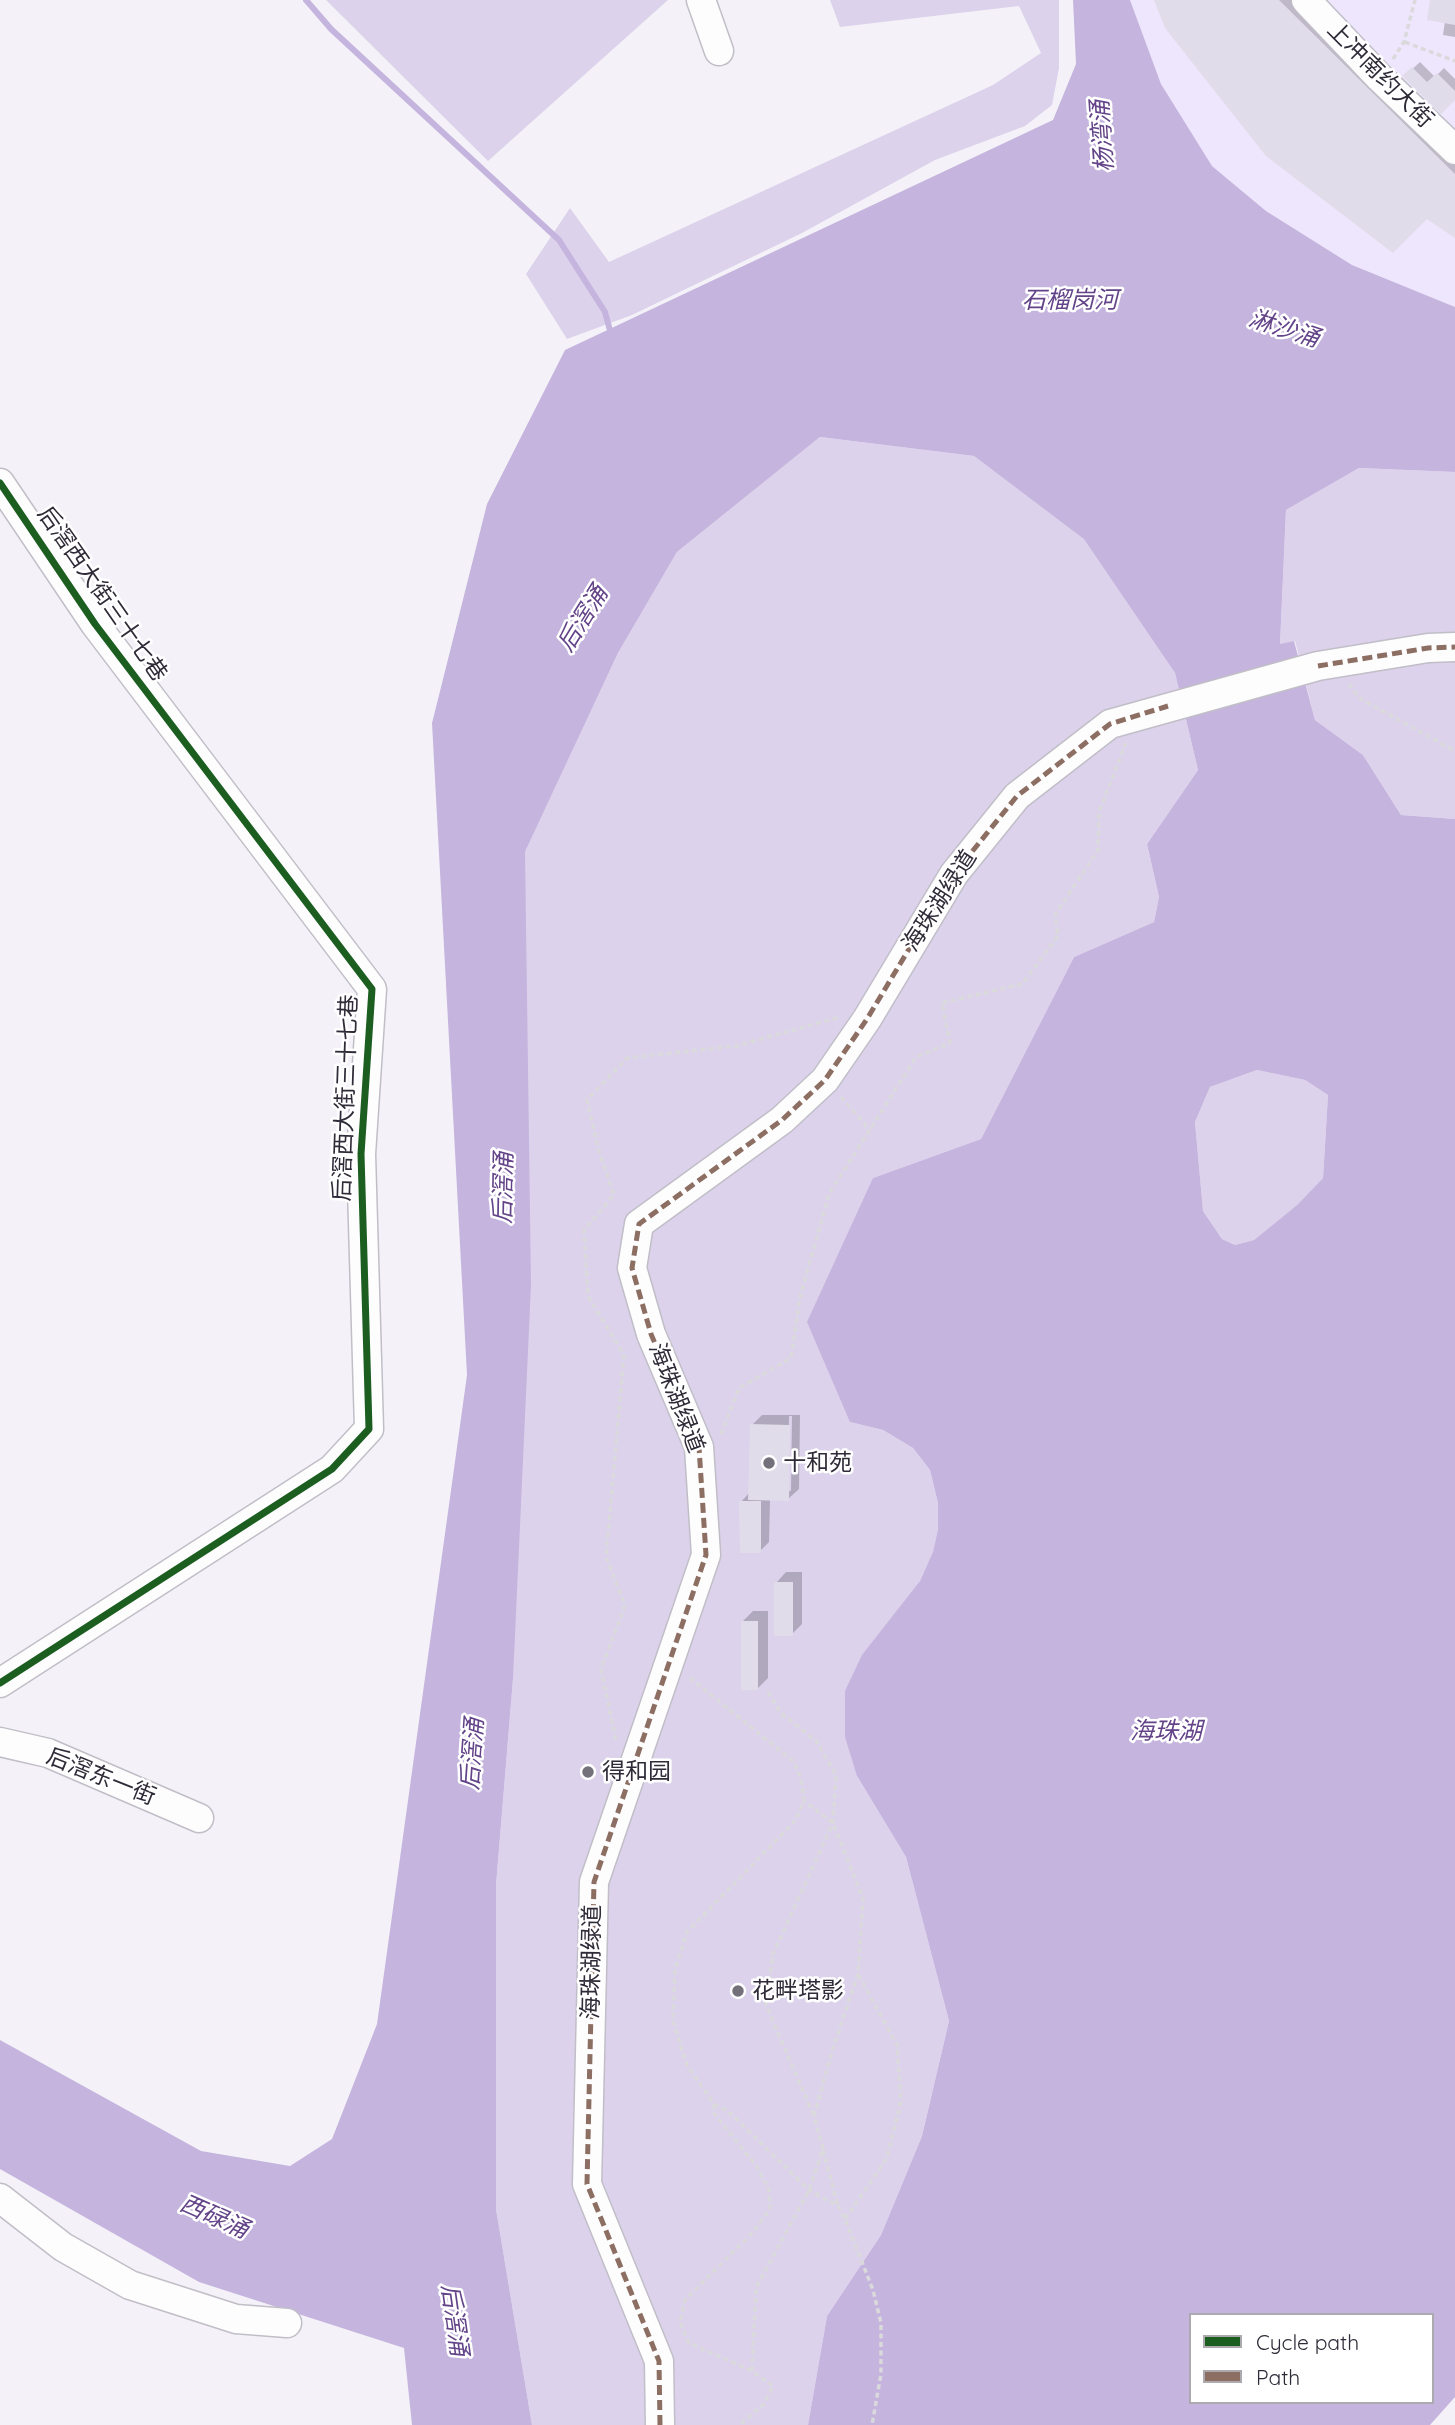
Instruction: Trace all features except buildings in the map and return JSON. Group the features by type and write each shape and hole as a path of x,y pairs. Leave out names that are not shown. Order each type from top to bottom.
{"street":[{"path":"701,0 719,51"},
{"name":"上冲南约大街","path":"1306,0 1380,78 1455,150"},
{"name":"后滘西大街三十七巷","path":"0,482 95,624 372,989 361,1154 369,1429 332,1469 0,1683"},
{"path":"1327,665 1428,648 1455,647"},
{"name":"海珠湖绿道","path":"660,2425 659,2361 587,2184 594,1882 706,1555 699,1447 652,1334 632,1268 639,1224 782,1120 825,1080 867,1019 954,874 1017,796 1110,724 1168,706 1327,665"},
{"name":"后滘东一街","path":"0,1742 48,1753 199,1818"},
{"path":"0,2199 63,2247 130,2285 236,2319 287,2323"}],"path":[{"path":"1380,78 1404,42 1415,0"},
{"path":"1404,42 1455,61"},
{"path":"1327,665 1359,698 1455,751"},
{"path":"699,1447 720,1435 739,1388 791,1357 800,1297 829,1194 916,1057 950,1043 942,1003 1022,984 1058,936 1055,915 1098,850 1099,812 1138,715"},
{"path":"825,1080 870,1130"},
{"path":"669,1662 793,1761 801,1778 804,1801 795,1821 687,1932 675,1970 673,2021 687,2065 714,2104 728,2111 809,2190 838,2206"},
{"path":"768,1692 780,1712 817,1742 836,1775 833,1824 773,1954 766,2004 814,2116 838,2206 873,2290 881,2323 881,2374 872,2425"},
{"path":"804,1801 833,1824 863,1898 858,1974 832,2048 814,2116"},
{"path":"845,2219 887,2158 901,2101 897,2045 858,1974"},
{"path":"714,2104 713,2112 757,2167 769,2190 770,2209 752,2232 685,2300 680,2322 689,2343 752,2371 773,2386 764,2404 739,2425"},
{"path":"752,2371 756,2288 809,2190 823,2149"}],"shaded area":[{"path":"326,0 668,0 488,161"},
{"path":"830,0 1059,0 1059,68 1052,105 1025,126 935,160 802,233 632,315 567,339 526,274 570,208 609,262 993,85 1041,53 1019,6 840,27"},
{"path":"1130,0 1455,0 1455,307 1352,265 1266,211 1212,166 1161,84"},
{"path":"820,437 974,456 1084,538 1175,673 1198,770 1147,844 1159,897 1154,922 1074,957 981,1139 873,1178 850,1422 883,1430 913,1448 930,1470 938,1503 938,1529 933,1553 905,1604 857,1776 906,1857 949,2021 922,2136 881,2235 827,2316 808,2425 532,2425 496,2209 496,1885 513,1679 525,852 618,653 677,552"},
{"path":"1359,468 1455,472 1455,819 1401,815 1363,755 1315,720 1295,641 1280,645 1286,510"},
{"path":"1257,1070 1305,1080 1328,1095 1323,1178 1297,1205 1254,1240 1235,1245 1222,1239 1203,1211 1195,1122 1210,1087"}],"water":[{"name":"海珠湖","path":"1073,0 1130,0 1161,84 1212,166 1266,211 1352,265 1455,307 1455,472 1359,468 1286,510 1280,644 1294,641 1315,720 1363,755 1401,815 1455,819 1455,2397 1430,2425 808,2425 827,2316 881,2235 922,2136 949,2021 906,1857 857,1776 845,1737 845,1691 862,1655 920,1581 933,1552 938,1529 938,1503 930,1470 913,1448 883,1430 850,1422 807,1322 873,1178 981,1139 1074,957 1154,922 1159,897 1147,844 1198,770 1175,673 1084,539 974,456 820,437 677,552 618,653 525,852 531,1285 513,1679 496,1885 496,2209 532,2425 412,2425 404,2348 199,2282 0,2169 0,2040 201,2151 290,2166 332,2139 377,2024 467,1375 432,723 487,504 565,350 1053,120 1076,64","holes":["1257,1070 1305,1080 1328,1095 1323,1178 1297,1205 1254,1240 1235,1245 1222,1239 1203,1211 1195,1122 1210,1087"]}],"waterway":[{"path":"306,0 331,29 559,240 605,312 611,334"}],"marked path":[{"path":"1318,666 1428,648 1455,647"},
{"path":"660,2425 659,2361 587,2184 594,1882 706,1555 699,1447 651,1334 632,1268 639,1224 782,1120 825,1080 867,1019 954,874 1017,796 1110,724 1168,706"}],"cycle path":[{"path":"0,483 95,624 372,989 361,1154 369,1429 332,1469 0,1683"}],"place":[{"name":"十和苑","path":"769,1463"},
{"name":"得和园","path":"588,1772"},
{"name":"花畔塔影","path":"738,1991"}],"water label":[{"name":"杨湾涌","path":"1103,136"},
{"name":"石榴岗河","path":"1070,301"},
{"name":"淋沙涌","path":"1284,329"},
{"name":"后滘涌","path":"583,619"},
{"name":"后滘涌","path":"504,1188"},
{"name":"后滘涌","path":"473,1754"},
{"name":"西碌涌","path":"214,2217"},
{"name":"后滘涌","path":"454,2320"}]}
